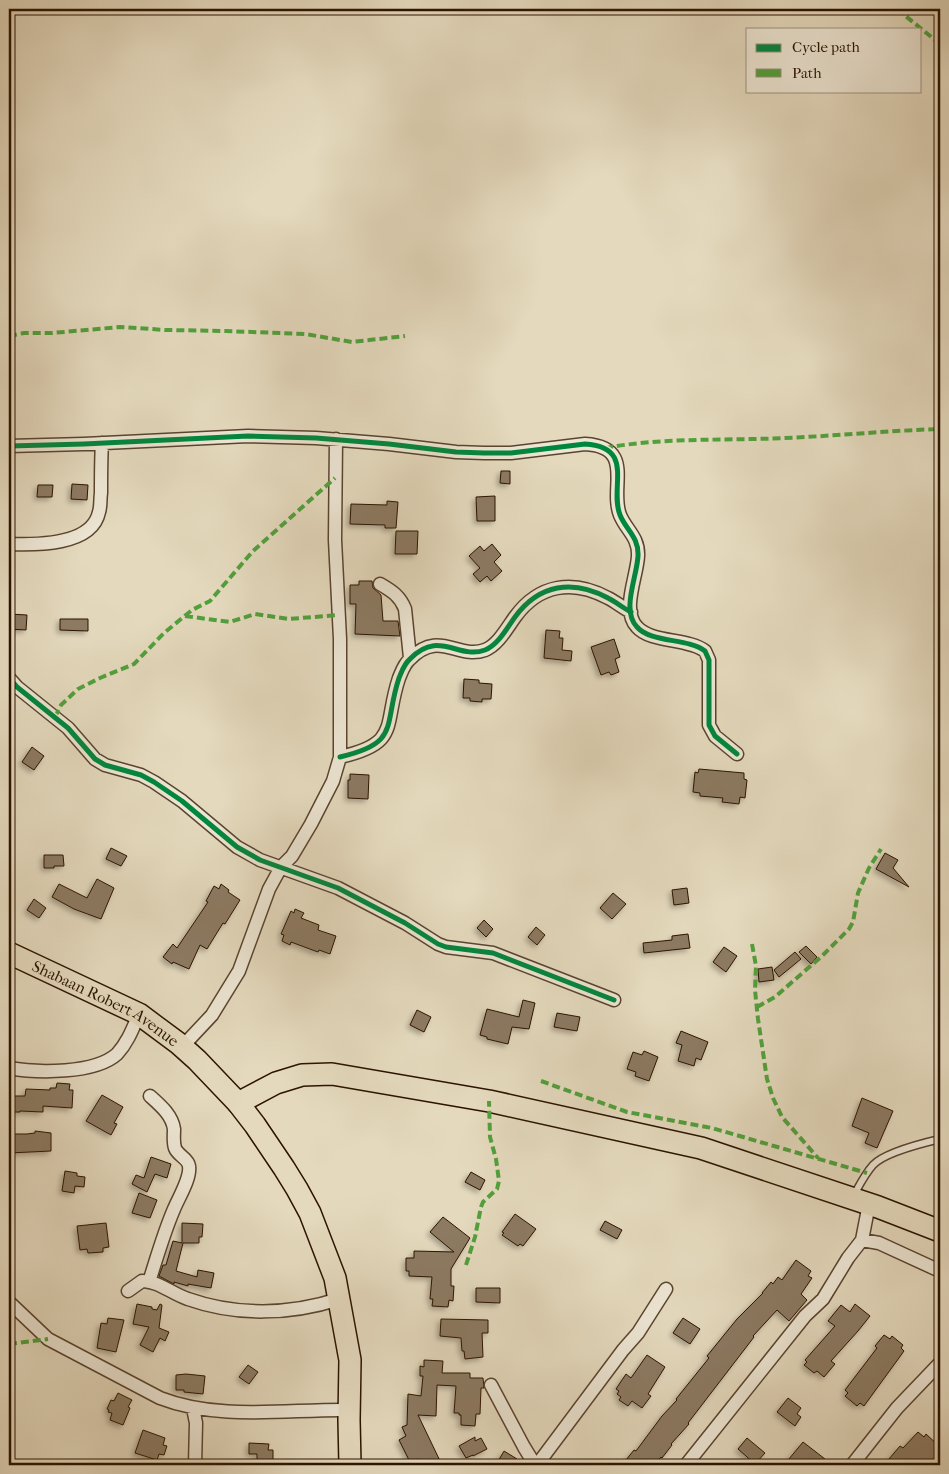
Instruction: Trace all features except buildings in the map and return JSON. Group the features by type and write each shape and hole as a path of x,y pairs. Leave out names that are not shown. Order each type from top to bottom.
{"main road":[{"name":"Shabaan Robert Avenue","path":"9,953 139,1014 190,1053 238,1103 297,1188 310,1213 335,1278 350,1360 350,1465"},
{"path":"238,1103 276,1083 302,1075 332,1074 489,1101 701,1148 861,1201 940,1231"}],"street":[{"path":"9,446 248,436 336,439 465,452 511,453 585,444 605,448 613,456 617,465 620,516 631,531 637,546 638,556 632,587 630,612 634,622 644,632 654,636 690,644 705,650 709,660 709,726 715,736 737,754"},
{"path":"190,1053 239,971 269,890 281,868 292,856 311,824 333,781 340,757 340,639 335,540 336,439"},
{"path":"9,544 36,545 58,542 77,537 88,530 99,513 102,443"},
{"path":"380,584 395,592 402,601 405,609 410,658"},
{"path":"340,757 359,752 377,743 383,737 389,726 397,685 404,667 410,658 421,650 431,646 443,645 463,651 475,652 486,650 497,641 528,601 542,592 560,587 583,588 597,592 630,612"},
{"path":"9,678 22,691 68,728 95,759 104,765 141,774 182,801 237,847 260,860 350,893 405,922 438,944 446,947 494,953 614,1000"},
{"path":"9,1068 24,1071 69,1070 98,1064 116,1054 129,1038 139,1014"},
{"path":"149,1282 174,1209 189,1173 188,1163 176,1150 174,1128 171,1119 163,1108 150,1096"},
{"path":"686,1465 806,1316 823,1299 848,1258 862,1240 861,1201"},
{"path":"862,1240 879,1243 940,1271"},
{"path":"128,1291 142,1281 149,1282 187,1299 240,1311 277,1312 318,1306 339,1299"},
{"path":"491,1385 524,1447 536,1465 638,1333 666,1289"},
{"path":"9,1302 58,1346 175,1404 217,1412 349,1410"},
{"path":"852,1465 896,1408 940,1363"},
{"path":"193,1408 196,1423 195,1465"}],"lane":[{"path":"861,1201 862,1178 875,1163 884,1157 940,1138"}],"marked path":[{"path":"897,9 920,28"},
{"path":"922,29 940,44"},
{"path":"9,336 24,333 52,333 120,327 305,334 352,342 405,336"},
{"path":"605,448 660,441 824,436 940,429"},
{"path":"55,717 61,705 78,689 134,664 164,633 192,610 210,601 253,551 335,478"},
{"path":"185,616 230,622 255,614 289,619 338,615"},
{"path":"757,1007 775,997 822,956 849,929 853,922 858,893 869,868 881,849"},
{"path":"752,944 756,966 755,990 758,1019 767,1079 782,1117 818,1158"},
{"path":"541,1081 627,1112 712,1128 867,1173"},
{"path":"466,1265 475,1237 481,1207 483,1202 497,1189 499,1181 490,1137 489,1101"},
{"path":"9,1344 48,1339"}],"cycle path":[{"path":"9,446 248,436 316,438 484,453 511,453 585,444 601,447 610,452 616,460 618,470 617,504 620,515 638,549 630,603 632,620 637,627 651,636 689,644 705,651 709,660 709,725 715,736 737,754"},
{"path":"340,757 373,746 381,739 386,730 402,670 408,661 420,650 430,646 475,652 490,648 524,606 535,597 557,588 582,588 595,592 631,612"},
{"path":"9,678 17,687 68,728 95,759 105,765 141,775 154,782 182,801 237,847 260,860 338,888 405,923 438,944 446,947 493,953 614,1000"}]}
